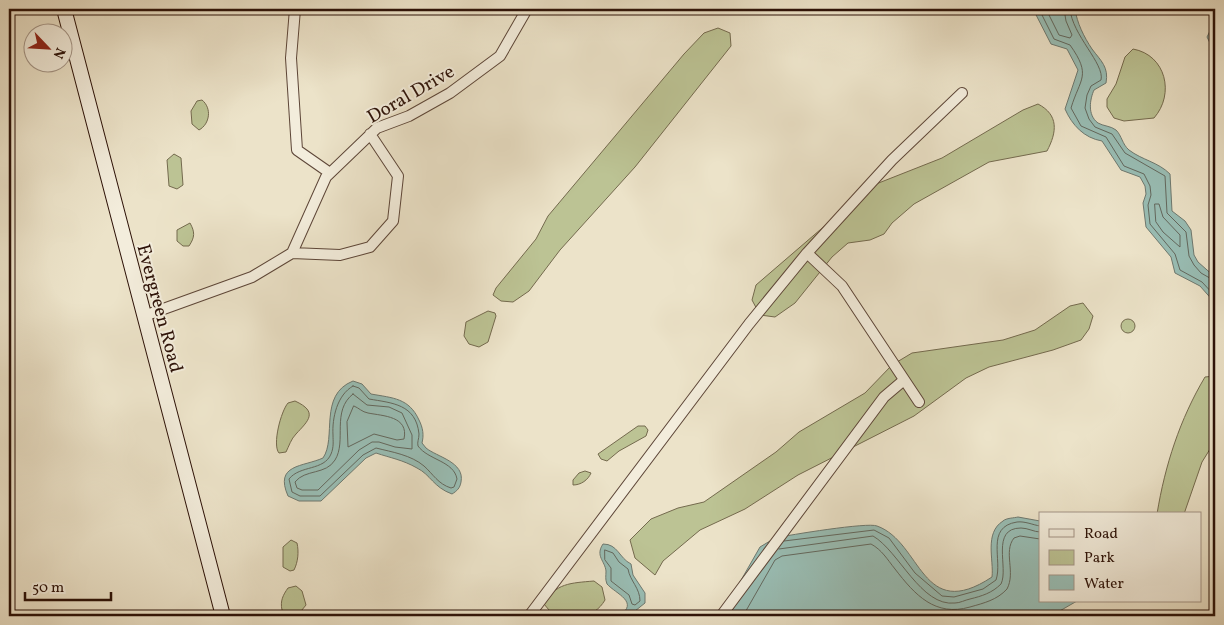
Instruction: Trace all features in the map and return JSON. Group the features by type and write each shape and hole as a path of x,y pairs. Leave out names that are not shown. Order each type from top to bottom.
{"street":[{"name":"Evergreen Road","path":"64,9 223,616"},
{"path":"295,9 291,58 297,150 330,173"},
{"name":"Doral Drive","path":"292,253 326,177 377,128 409,116 450,93 500,56 527,9"},
{"path":"529,616 749,324 806,253 892,160 962,93"},
{"path":"144,316 252,277 292,253 340,255 370,247 393,221 398,176 370,134"},
{"path":"806,253 842,286 919,402"},
{"path":"721,616 884,397 904,380"}],"green space":[{"path":"718,28 730,33 731,46 635,167 560,250 529,291 513,302 501,301 493,295 496,288 536,239 548,216 684,54 704,33"},
{"path":"1133,49 1153,59 1160,67 1164,77 1164,98 1154,118 1124,121 1114,118 1107,107 1107,99 1116,84 1125,57"},
{"path":"202,100 207,107 208,116 206,124 199,130 192,124 191,111 197,101"},
{"path":"1038,104 1050,113 1054,124 1053,137 1047,151 989,162 914,204 892,223 884,234 870,240 848,243 832,257 795,303 775,317 760,315 752,300 756,285 871,186 942,158 1023,110"},
{"path":"174,154 181,158 183,185 177,189 169,186 167,160"},
{"path":"190,223 193,229 193,237 189,246 183,246 177,241 177,230"},
{"path":"1083,303 1093,316 1089,329 1081,340 1053,350 989,367 966,378 914,416 798,475 745,509 700,530 663,561 655,575 635,558 630,540 651,519 678,508 704,502 776,452 799,432 865,393 892,365 912,353 1003,340 1035,330 1070,306"},
{"path":"488,311 495,313 496,316 488,342 479,347 469,344 464,336 466,322"},
{"path":"1125,319 1131,319 1135,326 1131,333 1125,333 1121,329 1121,323"},
{"path":"1215,376 1215,441 1202,462 1185,512 1157,512 1169,460 1188,409 1205,377"},
{"path":"295,401 307,409 309,417 293,438 286,452 279,453 276,443 280,420 288,403"},
{"path":"638,426 645,426 648,430 646,436 619,451 607,461 601,459 598,454"},
{"path":"585,471 591,473 588,478 584,482 573,485 573,480 579,473"},
{"path":"291,540 297,543 298,553 294,570 290,571 283,567 283,547"},
{"path":"594,581 602,587 605,600 595,611 589,614 583,616 554,616 544,604 553,592 564,585"},
{"path":"296,586 302,591 306,605 297,616 282,610 281,607 282,598 288,588"}],"water":[{"path":"1033,9 1075,9 1084,35 1104,64 1107,77 1106,83 1094,90 1090,107 1092,116 1098,123 1116,130 1129,150 1170,174 1172,211 1185,221 1191,230 1194,255 1198,262 1215,277 1215,303 1200,286 1175,273 1171,257 1146,227 1143,203 1146,194 1145,186 1140,177 1121,170 1102,141 1084,134 1071,120 1065,109 1078,70 1067,49 1051,44"},
{"path":"1215,21 1215,53 1207,37"},
{"path":"353,381 362,384 371,394 399,400 410,407 421,426 423,434 422,443 426,448 455,465 459,470 461,482 457,490 452,494 436,485 426,474 417,468 376,453 366,458 321,501 299,501 288,496 285,478 288,472 293,468 323,458 329,439 332,406 342,388"},
{"path":"1018,517 1039,521 1039,602 1075,602 1051,616 723,616 728,603 760,547 775,538 844,527 877,526 892,535 904,547 925,575 936,586 950,591 969,589 992,577 991,547 994,532 997,526 1008,519"},
{"path":"603,544 612,546 631,564 633,575 645,593 645,603 635,611 633,616 619,616 625,611 627,602 607,584 606,571 600,555"}]}
